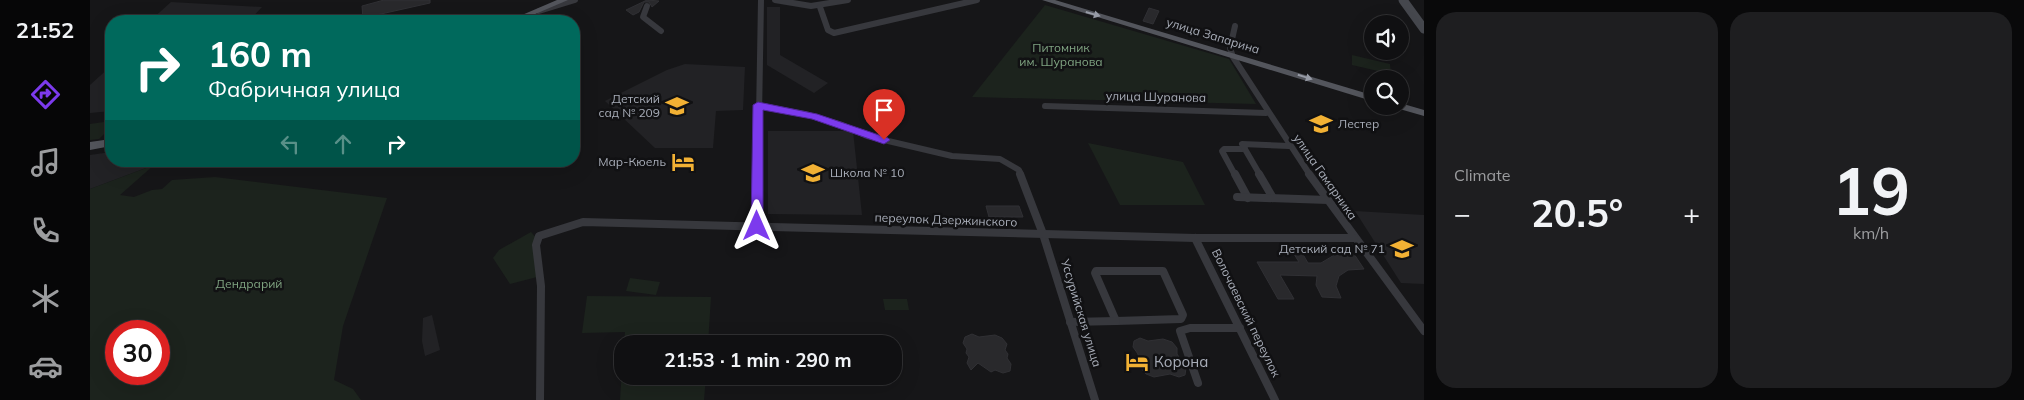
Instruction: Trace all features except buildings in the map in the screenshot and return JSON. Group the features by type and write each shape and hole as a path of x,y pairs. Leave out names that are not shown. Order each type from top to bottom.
{"main road":[{"path":"528,15 564,0"},
{"name":"улица Запарина","path":"1046,0 1364,96"},
{"path":"1403,0 1424,29"},
{"path":"1409,109 1424,113"},
{"path":"90,146 105,144"}],"street":[{"path":"533,13 575,0"},
{"path":"757,226 760,0"},
{"path":"775,0 807,8 820,7 848,0"},
{"path":"820,7 828,30 834,33 977,0"},
{"path":"647,6 643,17 661,31"},
{"name":"улица Гамарника","path":"1235,26 1230,48 1266,113 1354,238 1424,331"},
{"name":"Уссурийская улица","path":"758,105 804,114 842,125 867,136 952,156 1000,159 1010,163 1019,170 1043,234 1095,400"},
{"name":"улица Шуранова","path":"1045,106 1266,113"},
{"path":"1273,198 1242,144 1289,146"},
{"path":"1245,149 1224,149 1222,151 1248,198"},
{"path":"1237,197 1328,200"},
{"name":"переулок Дзержинского","path":"540,400 541,286 536,245 539,236 583,222 1195,238 1354,238"},
{"name":"Волочаевский переулок","path":"1195,238 1275,400"},
{"path":"1070,322 1116,321 1181,319 1183,315 1163,271 1096,271 1095,273 1116,321"},
{"path":"1198,383 1180,331 1190,328 1240,328"}],"shaded area":[{"path":"171,2 262,7 255,15 157,15"},
{"path":"767,7 780,7 780,55 828,83 814,93 767,65"},
{"name":"Детский сад № 209","path":"685,64 745,67 743,110 716,111 713,148 655,148 605,101 667,70"},
{"path":"105,71 105,112 90,113 90,85"},
{"name":"Школа № 10","path":"768,131 853,131 862,215 768,214"},
{"path":"105,153 105,167 149,167 90,189 90,155"},
{"name":"Детский сад № 71","path":"1355,211 1424,215 1424,284 1401,283"},
{"path":"432,315 440,350 425,356 422,341 423,318"}],"green space":[{"name":"Питомник им. Шуранова","path":"1045,5 1229,59 1256,104 972,97"},
{"path":"1352,55 1364,58 1364,60 1390,64 1391,70 1374,70 1352,65"},
{"path":"105,122 105,133 99,139 90,140 90,124"},
{"path":"1088,143 1183,162 1205,205 1120,205"},
{"name":"Дендрарий","path":"152,167 120,195 134,197 152,190 162,189 172,180 215,177 387,198 343,326 334,380 353,389 361,400 90,400 90,189"},
{"path":"531,232 538,240 537,277 510,284 493,258 499,250"},
{"path":"630,278 660,282 656,295 626,291"},
{"path":"587,296 711,297 709,335 625,335 625,332 582,333"},
{"path":"883,299 907,299 909,310 885,310"},
{"path":"621,385 705,385 704,400 620,400"}],"place":[{"name":"Детский сад № 209","path":"677,106"},
{"name":"Лестер","path":"1321,124"},
{"name":"Мар-Кюель","path":"683,162"},
{"name":"Школа № 10","path":"813,173"},
{"name":"Детский сад № 71","path":"1402,249"},
{"name":"Корона","path":"1137,362"}],"route":[{"path":"757,226 758,105 814,116 867,136 884,140"}]}
